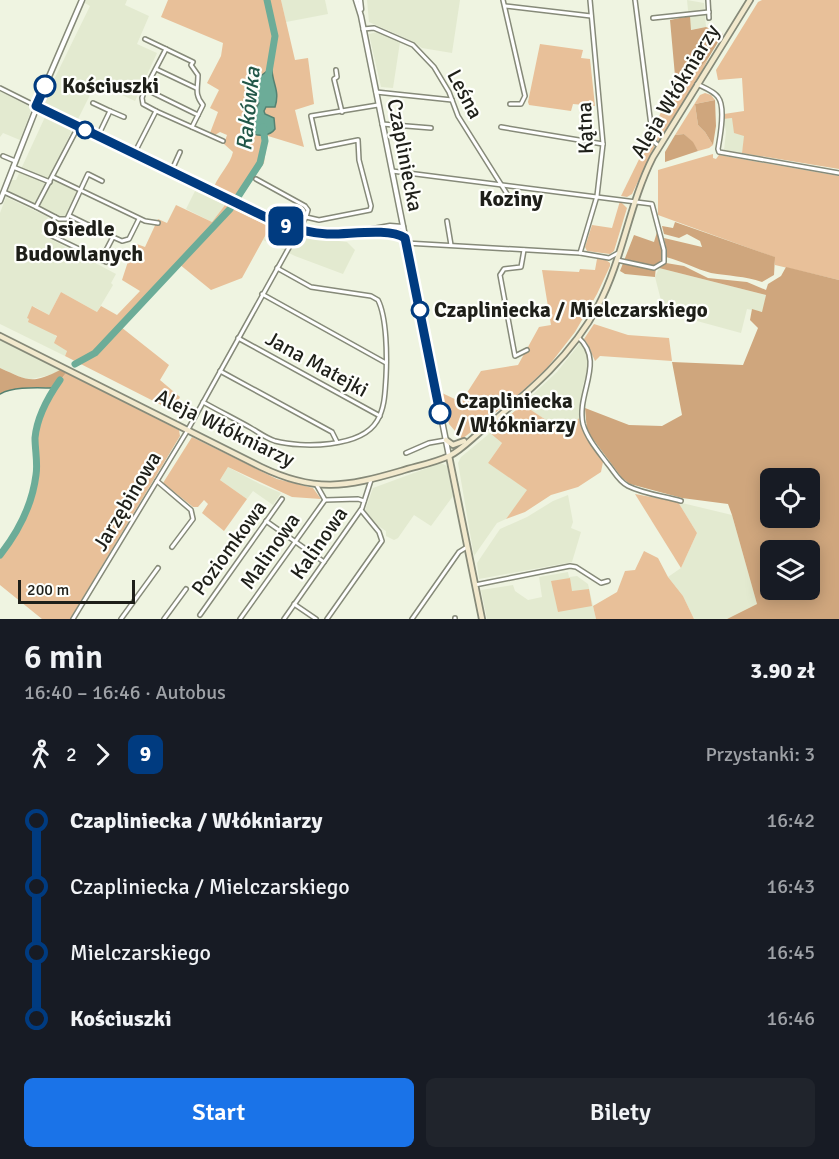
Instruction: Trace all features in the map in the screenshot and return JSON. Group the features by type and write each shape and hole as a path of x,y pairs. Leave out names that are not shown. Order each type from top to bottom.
{"main road":[{"name":"Aleja Włókniarzy","path":"0,334 274,473 316,484 348,484 371,480 449,456 537,384 556,365 578,337 598,305 614,269 646,169 750,0"},
{"path":"446,440 458,445 475,436"},
{"name":"Czapliniecka","path":"449,456 482,619"}],"street":[{"path":"0,201 36,106 81,0"},
{"name":"Czapliniecka","path":"358,0 449,456"},
{"path":"503,0 525,96 521,104 510,104"},
{"name":"Kątna","path":"580,253 597,196 603,144 590,0"},
{"path":"635,0 653,141 659,146"},
{"path":"708,0 709,18"},
{"path":"505,6 591,16"},
{"path":"653,18 709,12"},
{"name":"Leśna","path":"363,29 374,28 413,45 434,67 446,85 458,116 514,205"},
{"path":"145,39 193,62 191,65 198,75 196,88 198,99 202,105 192,127"},
{"path":"166,49 142,98 143,104 223,141"},
{"path":"156,69 196,88"},
{"path":"336,70 337,77 334,79 342,112"},
{"path":"697,84 717,95 720,103 722,124 719,152 839,173"},
{"path":"0,88 30,103"},
{"path":"146,89 198,115"},
{"path":"376,92 452,100"},
{"path":"93,103 124,117"},
{"path":"256,180 305,206 308,210 306,217 319,220 371,209 370,196 359,160 358,140 318,148 311,116 378,105"},
{"path":"36,106 231,201 298,230 327,234 391,232 403,227"},
{"path":"98,136 110,111"},
{"path":"134,154 156,111"},
{"path":"382,124 431,128"},
{"path":"36,207 78,127"},
{"path":"501,127 603,144"},
{"path":"171,172 180,152"},
{"path":"3,156 15,161"},
{"path":"13,167 50,182"},
{"path":"392,171 502,183 652,204 665,259 663,264 656,268 617,260"},
{"path":"4,192 63,220 69,216 88,174 102,181"},
{"path":"52,177 140,219 158,223"},
{"path":"390,226 400,214"},
{"path":"69,216 122,241 128,240 140,219"},
{"name":"Jarzębinowa","path":"74,619 187,430 306,217"},
{"path":"55,218 48,232 50,235 106,262"},
{"path":"447,221 452,245"},
{"path":"355,233 390,226 403,227"},
{"path":"391,232 406,241 580,253 609,258 620,252"},
{"path":"101,260 113,237"},
{"path":"524,250 521,267 504,269 500,274 516,356 527,350"},
{"path":"609,258 614,269"},
{"path":"203,402 275,441 317,445 351,440 363,435 374,426 380,416 385,393 386,363 380,304 371,296 311,287 277,268"},
{"path":"262,294 386,363"},
{"path":"578,337 586,347 592,366 584,392 582,410 583,422 589,436 624,484 681,501"},
{"name":"Jana Matejki","path":"238,338 380,416"},
{"path":"219,371 332,432 337,442"},
{"path":"406,453 429,443 446,440"},
{"name":"Kalinowa","path":"284,619 361,510 371,480"},
{"path":"157,481 191,510 193,519 172,547"},
{"path":"316,484 325,500 358,499 364,501"},
{"name":"Poziomkowa","path":"200,615 282,499"},
{"name":"Malinowa","path":"240,619 325,500"},
{"path":"327,619 382,541 379,532 361,510"},
{"path":"266,521 324,562"},
{"path":"412,619 459,552 467,547"},
{"path":"475,585 570,566 576,567 601,583 608,581"},
{"path":"121,619 158,568"},
{"path":"164,619 186,590"},
{"path":"294,604 316,619"}],"shaded area":[{"path":"86,0 127,0 125,5 149,16 137,44 157,53 135,101 96,83 78,119 43,102 90,6 85,3"},
{"path":"168,0 281,0 295,60 308,58 314,104 295,110 304,147 268,136 264,163 240,199 214,187 233,152 224,144 227,135 220,132 215,135 210,133 218,112 210,108 219,90 207,83 221,56 223,43 161,17"},
{"path":"281,0 325,0 328,14 286,22"},
{"path":"367,0 460,0 452,53 422,48 412,41 369,22"},
{"path":"687,0 704,3 706,27 690,30"},
{"path":"762,0 839,0 839,169 742,153 744,136 734,133 732,118 724,119 724,114 744,111 742,78 718,80 716,70 758,2"},
{"path":"690,16 691,30 706,27 723,34 709,57 681,91 676,87 670,20"},
{"path":"377,32 400,42 393,88 381,87 369,34"},
{"path":"540,44 583,50 581,58 590,59 595,106 573,104 571,111 529,105"},
{"path":"709,57 657,145 657,122 667,101 676,87 681,91"},
{"path":"0,91 32,108 20,140 3,133 0,137"},
{"path":"705,93 711,95 715,100 695,104 698,125 713,145 698,151 684,134 675,135 700,95"},
{"path":"715,100 716,126 713,145 698,125 695,104"},
{"path":"45,117 72,130 50,177 78,192 67,215 63,218 8,191 12,180 16,180"},
{"path":"732,118 745,136 742,153 724,150 726,132 724,119"},
{"path":"684,134 693,142 698,151 665,162 665,152 675,135"},
{"path":"649,139 655,146 632,194 627,197 621,196"},
{"path":"713,154 713,158 716,159 719,155 839,176 839,280 775,265 774,257 658,215 658,170"},
{"path":"195,191 225,205 212,222 186,209"},
{"path":"6,197 48,217 41,234 116,274 111,283 113,285 97,312 61,292 49,315 33,306 67,351 65,356 0,324 0,213"},
{"path":"620,201 627,208 614,251 610,254 587,251 585,247 592,225 612,228"},
{"path":"176,205 212,222 225,205 270,227 242,278 211,290 179,264 121,327 169,365 160,380 180,397 173,411 65,356 67,351 54,343 57,336 28,322 27,318 32,306 49,315 61,292 97,312 101,306 117,315 140,291 122,280 134,243 145,247 158,219 167,223"},
{"path":"675,222 775,257 774,275 762,282 711,273 666,257 664,238 702,247 700,241 687,234 679,238 664,234 662,226 673,228"},
{"path":"271,226 298,236 347,242 355,250 343,274 295,256 263,240"},
{"path":"657,232 663,254 656,265 655,277 625,274 620,271 634,235 654,242"},
{"path":"597,259 606,260 610,266 575,332 547,368 518,395 462,439 449,424 442,393 461,402 481,371 518,365 539,327 551,325 542,270 579,272 580,269 595,270"},
{"path":"666,263 684,266 708,278 747,282 766,290 768,284 781,276 786,267 839,280 839,619 727,619 757,604 728,504 682,498 630,484 622,478 587,431 585,408 629,425 662,426 682,415 672,362 743,365 758,328 750,320 752,309 762,312 766,295 659,268"},
{"path":"659,268 766,295 763,312 747,309 741,333 664,312 655,277"},
{"path":"594,324 628,335 669,338 672,361 600,356 595,361 584,339"},
{"path":"0,339 60,370 50,375 27,380 0,368"},
{"path":"580,343 590,362 590,370 583,384 579,418 567,434 525,406 529,398 557,372"},
{"path":"0,368 29,379 42,378 60,370 66,373 54,388 19,389 0,394"},
{"path":"66,373 179,430 180,436 70,619 42,619 0,585 0,555 18,531 23,520 36,475 35,438 38,423 48,396"},
{"path":"526,401 525,406 567,434 579,418 603,462 601,472 578,487 551,495 525,512 506,519 527,490 488,463 502,443 490,433"},
{"path":"490,433 502,443 488,463 528,490 506,519 497,523 474,556 458,463 461,457"},
{"path":"192,437 277,479 313,488 321,499 292,497 228,467 220,480 247,499 224,531 202,513 208,504 204,500 198,507 193,507 163,483"},
{"path":"441,463 447,466 453,496 431,526 414,515 398,538 394,540 386,536 386,531 374,523 365,510 373,488"},
{"path":"228,467 281,493 273,505 253,491 247,499 220,480"},
{"path":"635,494 678,502 697,533 681,568"},
{"path":"568,495 573,522 571,528 581,532 572,562 479,579 477,563 500,529"},
{"path":"678,502 732,515 757,604 727,619 694,619 683,596 668,577 681,568 697,533"},
{"path":"644,551 658,558 668,577 683,596 694,619 596,619 593,606 617,592 625,571 635,570"},
{"path":"568,572 569,577 577,576 588,584 596,619 487,619 481,590 513,585 515,591 528,600 542,597 539,577"},
{"path":"570,578 572,591 589,589 592,606 558,612 551,581"}],"water":[{"path":"270,69 277,97 275,107 266,107 264,111 265,114 274,118 275,129 267,134 258,135 252,133 251,129 252,117 259,103 252,95 252,90 258,79"}],"waterway":[{"name":"Rakówka","path":"267,0 275,36 268,78"},
{"name":"Rakówka","path":"75,364 95,353 230,209 260,163 265,141 263,127"},
{"name":"Rakówka","path":"0,555 19,527 28,508 36,475 35,438 38,422 47,400 60,380"},
{"name":"Rakówka","path":"0,394 19,389 54,388"}],"bus line":[{"name":"9","path":"45,86 36,106 280,224 322,234 391,232 405,238 440,413"}],"place":[{"name":"Kościuszki","path":"45,86"},
{"name":"Czapliniecka / Mielczarskiego","path":"420,310"},
{"name":"Czapliniecka / Włókniarzy","path":"440,413"}],"district":[{"name":"Koziny","path":"511,198"},
{"name":"Osiedle Budowlanych","path":"79,240"}]}
